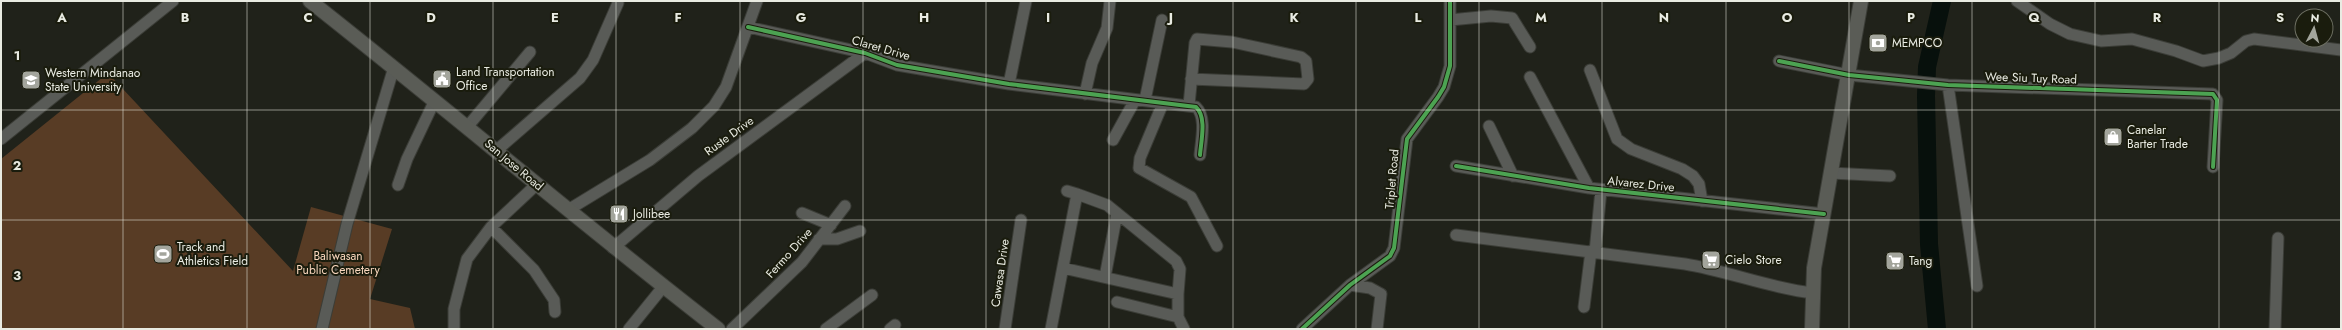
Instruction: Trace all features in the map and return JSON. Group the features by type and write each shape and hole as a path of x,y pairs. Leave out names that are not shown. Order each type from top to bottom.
{"main road":[{"name":"San Jose Road","path":"310,1 468,126 536,185 613,248 718,329"},
{"path":"1812,329 1814,268 1861,1"}],"street":[{"path":"1,139 173,1"},
{"path":"568,210 650,160 701,120 723,93 757,1"},
{"path":"1009,84 1026,1"},
{"path":"1085,94 1094,56 1107,28 1110,1"},
{"name":"Triplet Road","path":"1302,329 1350,285 1390,256 1394,248 1405,145 1410,133 1444,87 1450,66 1450,1"},
{"path":"2018,1 2050,24 2070,34 2101,41 2132,39 2176,51 2203,61 2219,58 2231,53 2246,41 2254,39 2341,50"},
{"path":"497,150 580,78 593,60 618,3"},
{"path":"1450,20 1491,16 1512,18 1530,48"},
{"path":"1113,140 1140,100 1162,20"},
{"name":"Claret Drive","path":"748,27 865,52 886,61 919,70 1085,94 1189,105"},
{"path":"1191,79 1304,84 1308,79 1306,60 1301,57 1232,42 1197,38 1195,43 1191,79 1189,105 1196,107 1201,113 1200,155"},
{"path":"468,126 530,52"},
{"name":"Ruste Drive","path":"613,248 698,176 865,52"},
{"name":"Wee Siu Tuy Road","path":"1780,61 1849,75 1948,85 2213,94 2217,100 2213,167"},
{"path":"322,329 347,224 394,67"},
{"path":"1590,70 1617,139 1631,149 1682,169 1693,176 1699,184 1702,201"},
{"path":"1530,77 1588,188"},
{"path":"1948,85 1977,286"},
{"path":"398,185 407,159 435,100"},
{"path":"1163,103 1140,158 1139,168 1192,197 1218,246"},
{"path":"1489,126 1513,176"},
{"name":"Alvarez Drive","path":"1456,166 1601,190 1824,214"},
{"path":"1831,173 1890,176"},
{"path":"454,329 454,309 463,268 471,251 491,227 536,185"},
{"path":"1584,307 1601,190"},
{"path":"1051,329 1063,268 1072,193 1101,202 1117,213 1176,261 1180,269 1178,317 1184,329"},
{"name":"Fermo Drive","path":"732,329 791,274 845,206"},
{"path":"802,213 831,225"},
{"path":"1106,277 1117,213"},
{"name":"Cawasa Drive","path":"1005,329 1021,220"},
{"path":"491,227 534,270 554,300 555,312"},
{"path":"819,239 837,240 860,231"},
{"path":"1456,235 1712,269 1783,290 1813,293"},
{"path":"2275,329 2278,238"},
{"path":"1063,268 1178,294"},
{"path":"1350,285 1370,288 1381,294 1377,329"},
{"path":"630,329 663,286"},
{"path":"826,329 872,294"},
{"path":"1117,302 1178,317"}],"green space":[{"name":"Baliwasan Public Cemetery","path":"108,73 293,271 311,207 392,229 370,299 410,308 415,329 1,329 1,159"}],"waterway":[{"path":"1937,329 1929,244 1926,96 1927,67 1942,1"}],"cycle path":[{"path":"1302,329 1350,285 1390,256 1394,248 1407,139 1444,87 1450,66 1450,1"},
{"path":"748,27 865,53 897,65 1009,84 1196,107 1199,111 1202,123 1200,155"},
{"path":"1779,61 1849,75 1948,85 2213,94 2217,100 2213,167"},
{"path":"1456,166 1589,188 1824,214"}],"place":[{"name":"MEMPCO","path":"1878,43"},
{"name":"Land Transportation Office","path":"442,79"},
{"name":"Western Mindanao State University","path":"31,80"},
{"name":"Canelar Barter Trade","path":"2113,137"},
{"name":"Jollibee","path":"619,214"},
{"name":"Track and Athletics Field","path":"163,254"},
{"name":"Cielo Store","path":"1711,260"},
{"name":"Tang","path":"1895,261"}]}
